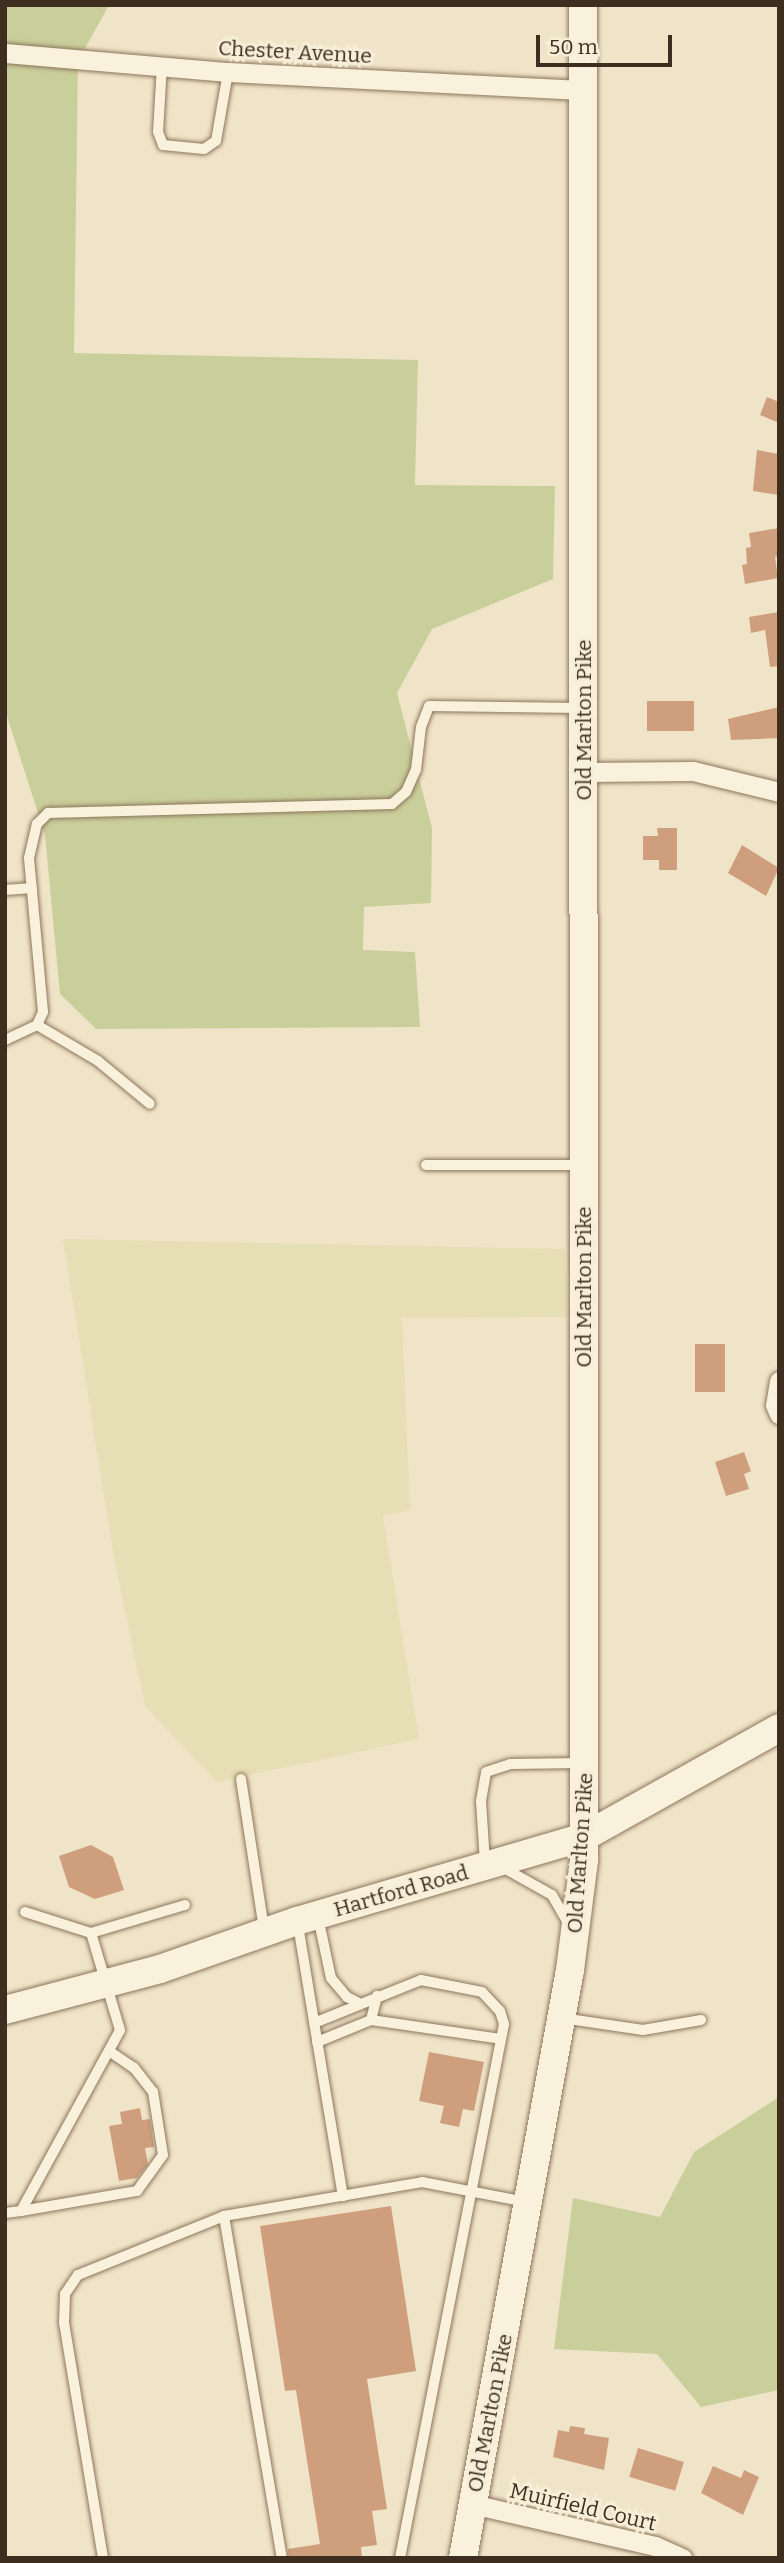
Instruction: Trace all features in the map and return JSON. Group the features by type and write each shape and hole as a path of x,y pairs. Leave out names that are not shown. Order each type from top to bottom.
{"street":[{"name":"Old Marlton Pike","path":"463,2558 562,2018 575,1934 584,1837 583,5"},
{"name":"Chester Avenue","path":"5,53 228,72 582,90"},
{"path":"584,772 693,771 779,792"},
{"path":"779,1381 775,1405 779,1414"},
{"name":"Hartford Road","path":"5,2010 160,1969 308,1918 584,1837 779,1728"},
{"name":"Muirfield Court","path":"472,2504 655,2546 682,2558"}],"lane":[{"path":"162,65 158,132 163,145 204,149 216,141 228,72"},
{"path":"5,1040 37,1025 43,1012 29,858 37,824 48,813 392,804 406,792 416,770 421,727 429,706 584,708"},
{"path":"5,890 32,888"},
{"path":"37,1025 98,1061 150,1104"},
{"path":"426,1165 584,1165"},
{"path":"575,1934 552,1895 491,1865 481,1814 486,1772 510,1764 585,1763"},
{"path":"241,1779 264,1933"},
{"path":"25,1912 91,1933 185,1905"},
{"path":"308,1918 331,1978 347,1997 359,2003"},
{"path":"308,1918 314,2023 343,2196"},
{"path":"21,2211 120,2030 91,1933"},
{"path":"314,2023 346,2014 359,2003 421,1980 482,1992 500,2011 501,2039 468,2191 400,2558"},
{"path":"370,2020 377,1996"},
{"path":"562,2018 643,2031 701,2021"},
{"path":"317,2042 370,2020 501,2039"},
{"path":"5,2213 137,2192 163,2155 153,2092 134,2068 108,2051"},
{"path":"103,2558 63,2317 65,2294 78,2275 224,2216 422,2182 530,2202"},
{"path":"224,2216 282,2558"}],"shaded area":[{"path":"63,1239 565,1249 567,1317 402,1318 410,1510 383,1516 419,1739 217,1782 145,1706 114,1558"}],"green space":[{"path":"5,5 109,5 78,61 74,353 418,360 415,485 555,486 553,579 432,629 397,693 432,828 431,903 364,907 363,950 415,952 420,1027 96,1029 60,994 45,835 5,710"},
{"path":"779,2097 779,2390 701,2407 657,2354 554,2349 573,2198 660,2217 694,2152"}],"building":[{"path":"767,397 779,402 779,423 760,415"},
{"path":"757,450 779,454 779,495 753,491"},
{"path":"779,528 779,556 775,557 778,578 745,584 742,565 747,564 746,548 751,547 749,533"},
{"path":"779,612 779,666 770,667 765,630 751,633 749,617"},
{"path":"647,701 694,701 694,731 647,731"},
{"path":"779,707 779,738 731,740 728,719"},
{"path":"657,828 677,828 677,870 659,870 659,860 643,860 643,836 658,836"},
{"path":"742,845 779,868 766,896 728,873"},
{"path":"695,1344 725,1344 725,1392 695,1392"},
{"path":"744,1452 751,1471 744,1474 749,1489 726,1496 715,1462"},
{"path":"91,1845 113,1857 124,1890 95,1899 69,1887 59,1856"},
{"path":"429,2052 484,2062 474,2111 463,2109 459,2127 440,2123 444,2106 419,2101"},
{"path":"140,2108 142,2120 150,2119 154,2147 145,2148 148,2164 137,2178 119,2181 109,2126 122,2124 120,2112"},
{"path":"391,2206 416,2371 367,2379 387,2509 372,2511 377,2545 361,2547 362,2558 289,2558 288,2549 320,2544 296,2390 285,2391 260,2226"},
{"path":"570,2426 585,2428 584,2434 609,2438 604,2470 553,2457 558,2430 569,2432"},
{"path":"638,2448 684,2462 675,2491 629,2477"},
{"path":"713,2466 741,2478 744,2470 759,2477 743,2515 701,2493"}]}
